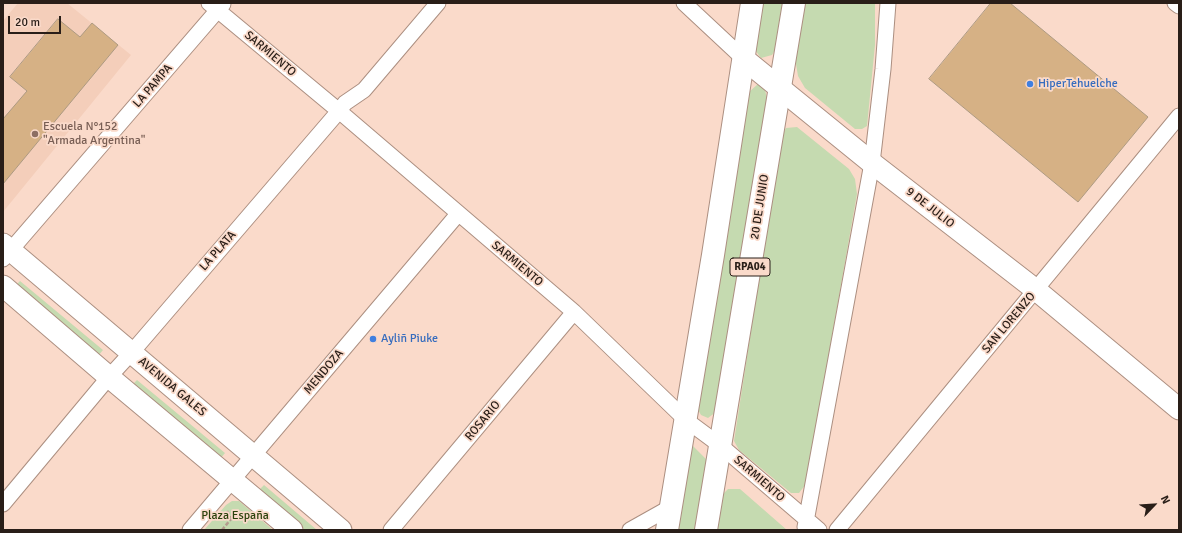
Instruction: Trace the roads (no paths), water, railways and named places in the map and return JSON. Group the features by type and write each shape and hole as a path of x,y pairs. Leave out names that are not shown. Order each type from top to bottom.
{"main road":[{"name":"RPA04","path":"667,530 686,420 752,3"},
{"name":"20 DE JUNIO","path":"706,530 794,3"},
{"name":"9 DE JULIO","path":"744,59 872,163 1036,290 1179,409"},
{"name":"AVENIDA GALES","path":"6,251 132,352 341,530"},
{"path":"3,286 292,530"}],"street":[{"name":"LA PLATA","path":"3,504 109,377 345,103 364,90 438,3"},
{"name":"9 DE JULIO","path":"684,3 744,59"},
{"path":"806,525 872,163 883,69 888,3"},
{"path":"1175,3 1179,6"},
{"name":"SARMIENTO","path":"217,5 458,214 574,312 686,420 721,446 806,525 820,530"},
{"name":"LA PAMPA","path":"6,251 217,5"},
{"name":"SAN LORENZO","path":"837,530 1179,116"},
{"name":"MENDOZA","path":"190,530 458,214"},
{"name":"ROSARIO","path":"391,530 574,312"},
{"path":"630,530 671,507"}],"place":[{"name":"HiperTehuelche","path":"1030,84"},
{"name":"Escuela N°152 \"Armada Argentina\"","path":"35,134"},
{"name":"Ayliñ Piuke","path":"373,339"}],"park label":[{"name":"Plaza España","path":"235,516"}]}
